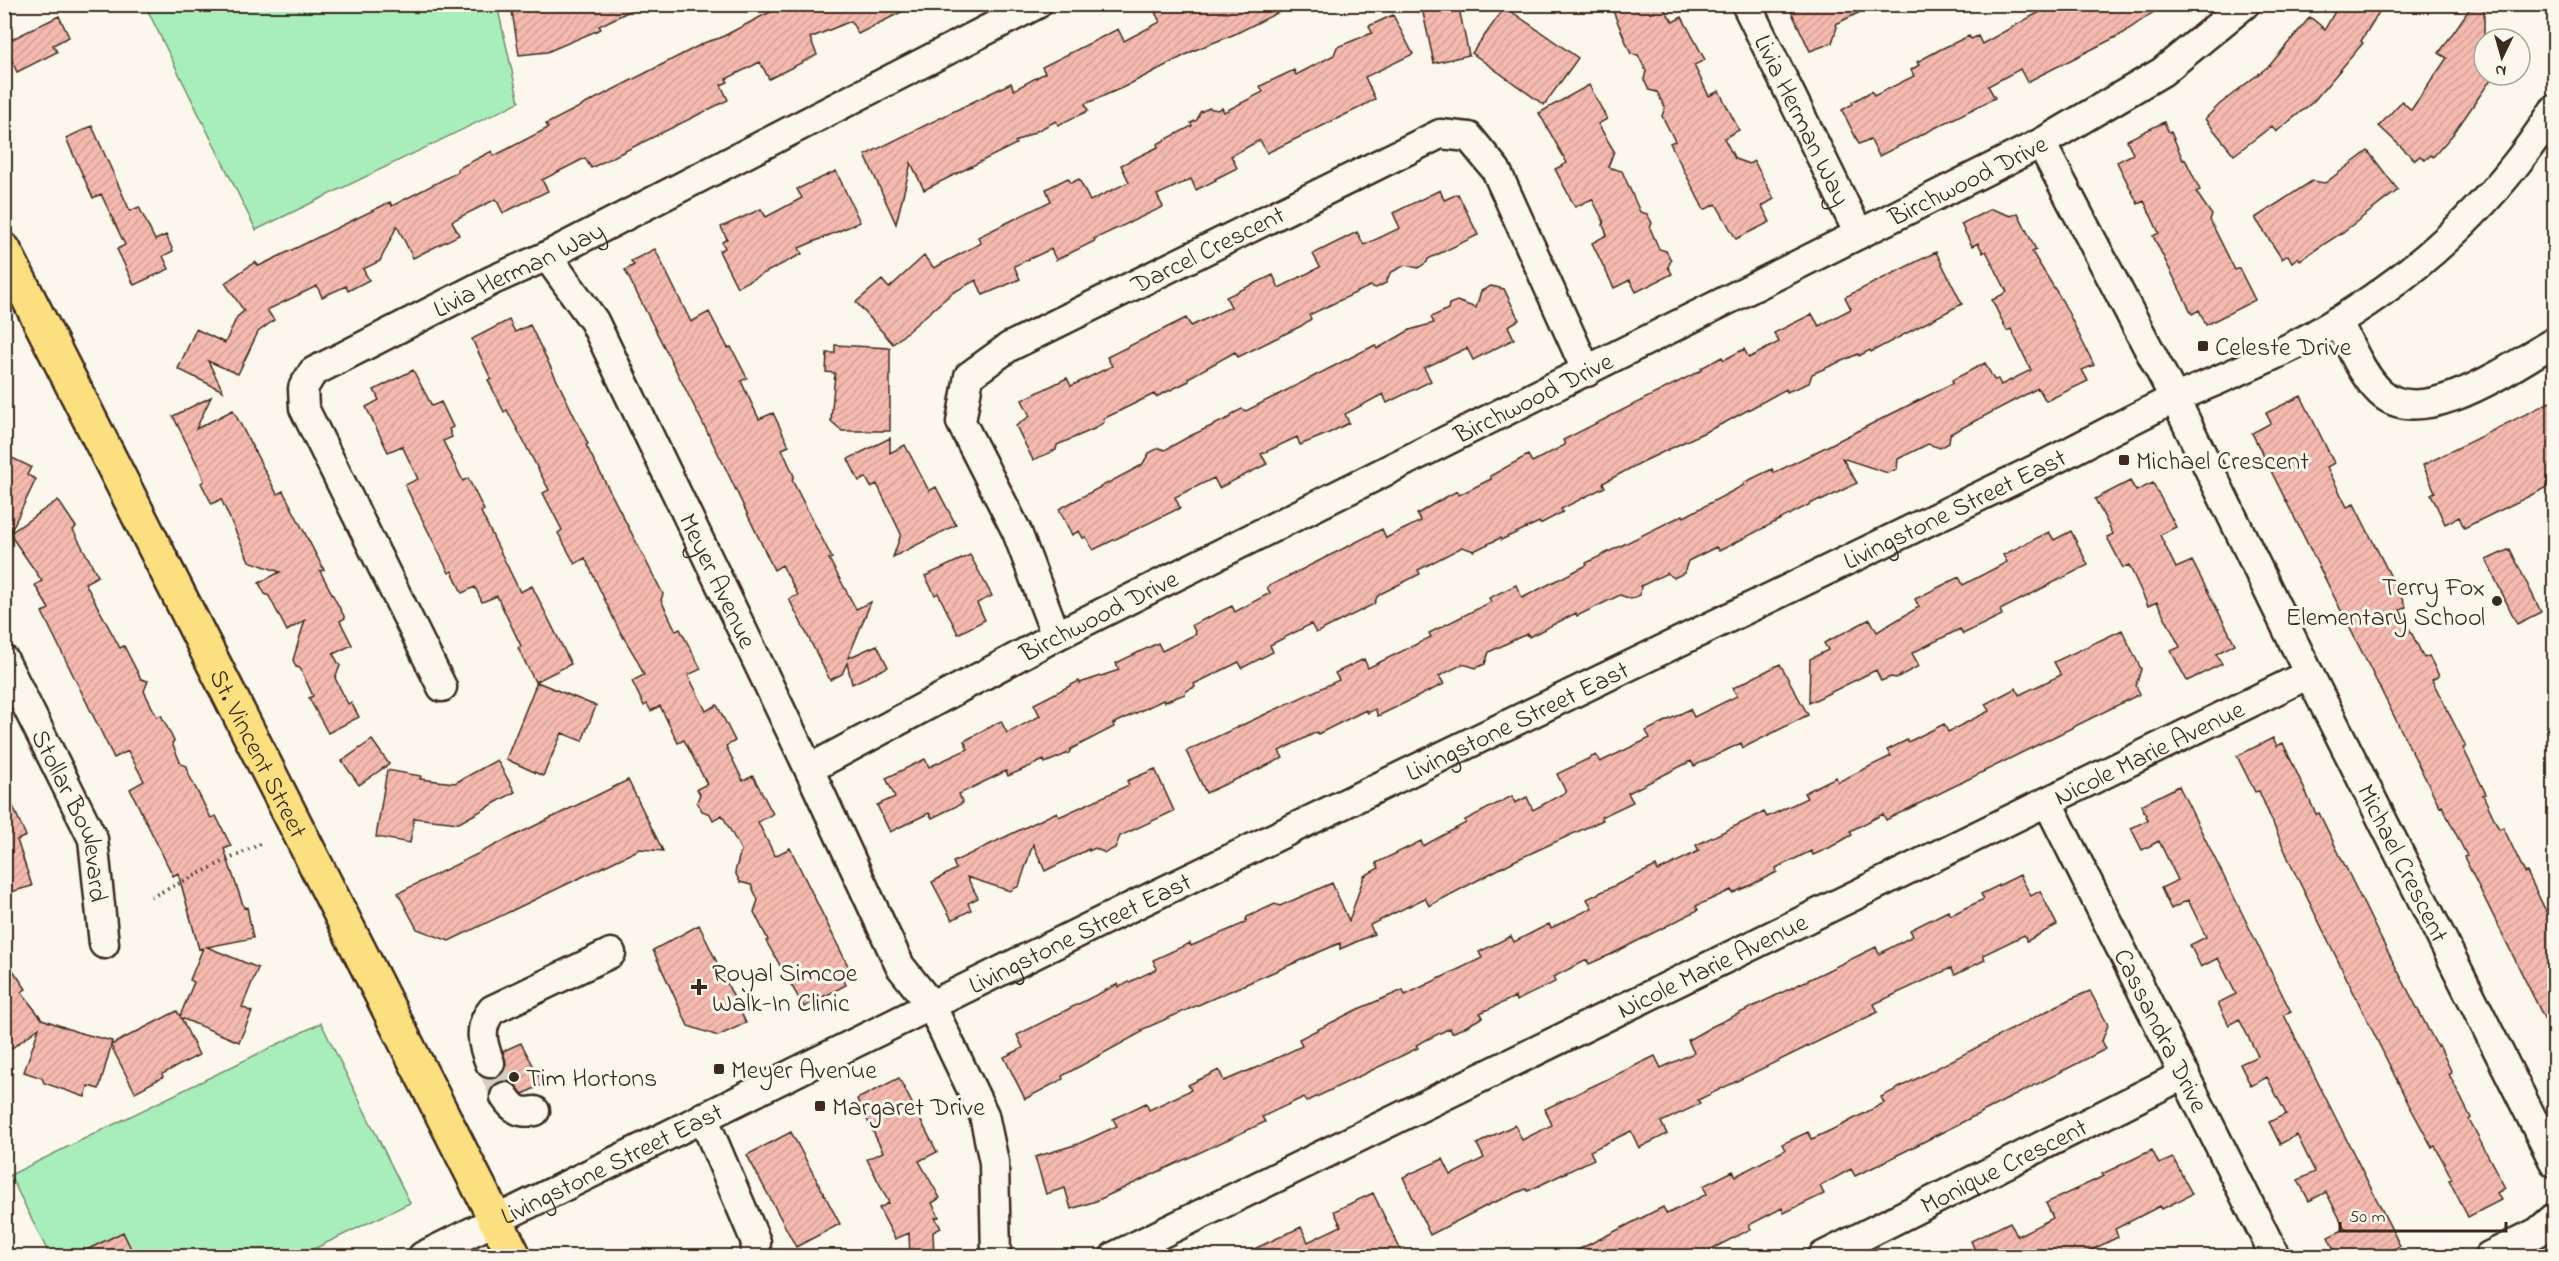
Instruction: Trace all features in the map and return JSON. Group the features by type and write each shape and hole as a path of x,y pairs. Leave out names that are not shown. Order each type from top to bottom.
{"main road":[{"name":"St. Vincent Street","path":"4,250 514,1257"}],"street":[{"name":"Livia Herman Way","path":"442,687 305,411 302,399 303,388 308,378 319,367 493,280 547,256 1037,4"},
{"name":"Livia Herman Way","path":"1746,4 1859,234"},
{"name":"Birchwood Drive","path":"809,770 1056,636 2041,143 2162,72 2245,4"},
{"name":"Livingstone Street East","path":"423,1257 495,1219 931,1005 2036,469 2175,399 2253,366 2337,321 2363,305 2436,249 2522,159 2547,140 2554,110"},
{"name":"Darcel Crescent","path":"1056,636 1017,532 961,422 969,376 1020,342 1440,134 1469,137 1496,170 1587,372"},
{"path":"2041,143 2175,399"},
{"name":"Meyer Avenue","path":"547,256 594,321 900,966 931,1005"},
{"path":"2337,321 2376,387 2393,401 2412,405 2431,404 2460,393 2554,342"},
{"name":"Michael Crescent","path":"2175,399 2554,1162"},
{"name":"Stollar Boulevard","path":"4,660 93,839 104,944"},
{"name":"Nicole Marie Avenue","path":"1115,1257 2310,674"},
{"name":"Cassandra Drive","path":"2048,803 2275,1257"},
{"path":"490,1063 483,1046 482,1035 486,1017 492,1010 611,953"},
{"path":"931,1005 972,1089 988,1131 995,1175 996,1257"},
{"name":"Monique Crescent","path":"1823,1257 2185,1074"},
{"path":"505,1097 512,1107 524,1113 535,1111"},
{"path":"703,1117 756,1242 755,1257"},
{"path":"2489,1257 2538,1232 2554,1218"}],"path":[{"path":"151,897 260,844"}],"green space":[{"path":"145,5 497,5 519,102 256,230"},
{"path":"321,1023 410,1203 299,1256 50,1256 10,1175"}],"building":[{"path":"644,4 599,26 601,29 547,52 519,55 511,5"},
{"path":"785,4 917,4 858,34 851,21 810,38 817,55 769,79 760,62 726,79 728,82 721,85 728,100 591,168 585,158 542,180 548,191 503,213 496,199 452,221 459,235 413,258 397,226 380,261 363,269 369,280 348,291 346,286 322,297 317,286 267,310 274,320 258,332 238,374 208,361 223,391 178,369 196,329 225,343 237,317 244,311 225,283 255,262 259,266 390,202 392,206 458,172 457,169 492,151 494,156 548,128 546,124"},
{"path":"1167,4 1295,4 1085,104 1088,111 1058,125 1056,121 1015,142 1016,144 924,190 911,163 896,224 865,155 1011,83 1014,90 1045,73 1042,67 1118,29 1124,41 1160,22 1154,10"},
{"path":"1421,4 1458,4 1469,55 1434,63"},
{"path":"1610,4 1661,4 1673,22 1682,17 1705,60 1694,65 1709,96 1719,91 1739,130 1724,138 1735,159 1749,164 1754,161 1774,199 1762,206 1770,222 1736,239 1716,204 1704,210 1670,143 1675,141 1662,116 1665,108 1657,92 1649,90 1644,80 1646,71 1638,55 1631,54"},
{"path":"1806,4 1876,4 1836,24 1832,43 1810,51 1791,11"},
{"path":"2054,4 2165,4 2120,35 2027,82 2020,69 1988,86 1995,98 1879,156 1870,139 1859,144 1842,110 1853,104 1852,102 1872,91 1874,96 1914,76 1911,70 1919,65 1917,62 1941,49 1969,36 1971,39 1978,36 1982,44"},
{"path":"2339,4 2384,4 2361,41 2363,43 2313,102 2276,132 2272,126 2234,155 2205,119 2220,104 2270,65 2310,17 2325,29"},
{"path":"2473,4 2484,4 2484,27 2472,27 2472,87 2486,87 2454,133 2433,157 2431,155 2425,160 2420,156 2415,160 2379,126 2402,101 2411,110 2447,58 2439,53"},
{"path":"1505,7 1578,58 1544,105 1472,53"},
{"path":"1393,15 1413,54 1365,77 1375,99 1359,108 1267,153 1260,140 1231,156 1237,168 1216,180 1196,190 1191,179 1157,195 1163,207 1094,239 1095,241 1056,260 1051,249 1014,266 1020,279 983,295 976,280 952,293 893,344 856,302 882,280 889,288 924,256 934,268 981,243 978,237 1051,201 1046,189 1068,178 1071,183 1079,179 1090,201 1129,182 1121,165 1158,147 1157,144 1192,126 1191,123 1197,120 1200,112 1209,108 1217,110 1222,108 1224,112 1263,92 1260,86 1294,70 1296,75 1334,55 1337,47 1372,33 1369,26"},
{"path":"59,16 69,37 53,45 57,52 17,72 4,43"},
{"path":"1589,85 1607,119 1598,124 1614,151 1608,167 1622,171 1640,212 1647,214 1652,223 1650,228 1659,249 1666,251 1671,260 1668,267 1672,274 1636,292 1630,280 1614,288 1592,243 1607,235 1604,222 1592,199 1575,207 1555,169 1567,163 1539,113"},
{"path":"2164,122 2200,190 2196,192 2212,215 2210,220 2235,270 2239,268 2255,300 2206,325 2199,310 2192,314 2153,236 2159,233 2144,201 2138,204 2117,162 2133,154 2127,140"},
{"path":"92,126 130,211 139,207 155,240 166,235 173,251 163,256 169,269 134,285 117,249 125,245 101,194 93,198 66,138"},
{"path":"2368,151 2398,190 2343,232 2300,260 2298,257 2292,262 2288,255 2282,259 2255,218 2312,181 2325,183"},
{"path":"836,171 860,222 799,248 802,254 737,287 719,251 725,248 722,242 727,239 721,227 761,209 766,217 802,198 797,189"},
{"path":"1440,190 1444,200 1458,194 1478,235 1428,259 1418,268 1405,265 1390,273 1386,283 1376,288 1370,286 1309,315 1311,319 1301,326 1238,357 1235,352 1188,378 1189,381 1156,397 1154,394 1103,419 1104,422 1094,429 1057,445 1056,450 1033,460 1016,426 1030,416 1022,400 1067,378 1071,386 1112,366 1107,357 1186,318 1191,326 1231,307 1226,297 1273,275 1279,288 1320,267 1313,254 1357,232 1364,245 1400,228 1393,213"},
{"path":"1991,209 2011,216 2018,213 2036,250 2032,252 2063,302 2094,365 2082,370 2088,381 2046,401 2038,388 1950,434 1949,443 1940,448 1928,444 1898,459 1897,469 1888,473 1842,458 1857,483 1821,501 1820,499 1719,551 1716,547 1688,561 1684,573 1674,578 1667,573 1641,586 1640,595 1631,599 1620,595 1577,616 1576,613 1529,637 1528,634 1520,637 1489,652 1485,664 1476,668 1463,664 1439,676 1444,684 1378,716 1375,709 1368,713 1366,710 1318,734 1317,732 1279,751 1283,758 1206,793 1186,751 1339,680 1335,673 1364,659 1368,668 1431,637 1429,633 1491,602 1489,598 1516,585 1522,598 1587,565 1586,563 1683,515 1684,517 1744,485 1743,483 1772,469 1774,473 1953,383 1952,380 1985,363 1994,380 1998,379 2001,385 2031,370 2011,329 2007,331 1992,300 2007,292 1986,251 1983,253 1978,243 1972,246 1961,224"},
{"path":"655,249 691,322 709,312 728,348 731,347 747,378 741,381 759,419 773,413 789,446 782,449 794,476 792,480 832,558 829,559 856,609 871,602 848,658 877,645 888,667 852,684 847,663 842,674 830,680 789,599 798,595 782,565 774,570 723,463 625,270 634,265 631,261"},
{"path":"1936,252 1962,304 1871,352 1870,350 1859,356 1858,354 1812,374 1809,383 1787,392 1786,389 1726,422 1640,463 1603,483 1605,487 1561,509 1563,512 1540,524 1539,522 1474,551 1462,547 1418,570 1420,574 1382,593 1374,604 1316,633 1311,624 1270,645 1273,652 1242,668 1239,662 1194,684 1195,687 1186,691 1185,694 1164,702 1163,700 1113,724 1114,727 1071,749 1069,753 1045,763 1044,760 1008,776 1006,771 959,794 963,803 932,818 929,813 890,832 877,805 895,797 886,778 925,759 929,767 968,749 964,741 1001,721 1007,733 1040,716 1034,704 1079,681 1080,683 1119,670 1116,663 1158,643 1162,651 1196,634 1192,625 1232,606 1235,612 1270,593 1267,587 1382,529 1386,538 1421,521 1417,514 1457,491 1459,495 1491,479 1490,476 1528,455 1532,462 1565,445 1563,440 1702,370 1701,368 1722,357 1724,360 1744,349 1749,358 1779,342 1774,333 1812,314 1819,326 1851,309 1845,297"},
{"path":"1491,286 1504,289 1519,320 1508,326 1514,339 1473,360 1467,348 1424,368 1431,381 1387,403 1383,394 1345,414 1349,423 1327,434 1300,445 1297,437 1261,454 1267,464 1219,488 1214,478 1175,497 1180,508 1093,550 1086,537 1083,538 1079,531 1072,535 1059,509 1142,465 1149,453 1159,448 1165,450 1231,417 1232,414 1242,409 1246,411 1375,345 1377,349 1410,330 1434,323 1431,317 1448,309 1449,304 1457,301 1476,308 1481,291"},
{"path":"509,320 515,332 530,325 588,444 586,445 663,594 661,600 676,631 680,629 701,669 688,675 706,711 717,705 735,741 726,746 743,781 753,776 773,814 758,822 775,856 790,848 849,968 847,969 849,975 843,978 846,985 804,1007 766,941 768,940 754,912 758,900 751,885 740,882 735,872 741,850 722,815 713,820 710,814 702,811 697,802 700,794 697,789 707,784 684,740 678,743 660,706 651,711 647,704 644,706 632,681 644,675 636,658 619,630 585,558 575,564 558,533 562,530 543,493 549,490 507,410 504,412 488,380 491,379 472,339"},
{"path":"835,345 890,348 890,431 842,431 831,421 835,373 826,372 827,353 835,353"},
{"path":"413,370 432,406 441,402 453,427 449,429 452,437 443,441 463,481 468,478 484,510 481,512 520,592 532,586 571,664 535,682 518,648 521,646 497,596 482,602 475,587 462,593 452,571 449,573 405,485 418,479 402,446 388,452 366,407 379,400 374,390"},
{"path":"2301,396 2334,463 2327,467 2347,507 2354,504 2406,607 2400,610 2424,658 2429,656 2439,676 2432,680 2466,747 2463,748 2486,794 2483,795 2499,829 2503,827 2554,928 2554,1038 2464,857 2467,856 2416,760 2252,433 2271,423 2266,413"},
{"path":"211,397 196,429 233,410 277,494 283,491 324,570 320,571 345,618 340,621 352,645 333,654 340,666 335,678 348,704 351,702 359,717 328,733 309,698 313,696 300,668 296,667 293,660 305,620 287,631 269,596 265,594 259,583 280,572 249,561 221,499 212,504 201,483 204,481 200,470 173,416"},
{"path":"2554,400 2554,484 2464,528 2459,517 2445,524 2431,494 2435,492 2423,465"},
{"path":"890,438 890,453 905,445 929,491 936,487 956,525 893,557 901,534 877,484 871,487 866,478 859,481 848,459"},
{"path":"4,454 31,467 27,475 36,479 10,533 58,500 76,527 73,530 98,576 85,583 120,648 124,646 141,679 148,681 144,691 157,717 161,715 174,741 172,743 181,764 187,766 189,775 211,818 216,816 231,846 224,849 244,908 247,907 253,938 207,947 258,968 242,1007 252,1012 239,1042 181,1018 199,1055 162,1074 163,1077 135,1092 111,1046 99,1089 88,1086 85,1097 44,1083 42,1078 24,1072 39,1028 4,1054 4,957 26,989 21,992 42,1019 77,1032 112,1041 111,1045 177,1011 180,1016 194,982 190,980 203,948 199,949 178,873 173,876 130,789 144,781 128,751 114,758 42,612 49,609 35,585 42,581 9,533 4,544"},
{"path":"2130,481 2136,491 2153,483 2176,527 2160,535 2176,568 2192,561 2235,644 2216,654 2222,664 2187,681 2171,651 2180,647 2157,602 2148,606 2129,565 2123,568 2107,537 2113,534 2095,499"},
{"path":"2071,531 2088,565 2000,610 2002,615 1963,634 1960,629 1912,653 1919,666 1896,678 1891,677 1881,681 1876,670 1809,703 1810,659 1828,650 1824,643 1870,619 1877,632 1919,607 1915,599 1959,577 1963,585 2007,562 2003,555 2049,532 2054,540"},
{"path":"2510,549 2541,612 2517,624 2486,560"},
{"path":"970,555 992,596 977,603 985,620 958,634 938,593 935,595 925,576"},
{"path":"2122,630 2141,669 2136,686 2140,694 1886,820 1883,814 1850,831 1852,835 1829,848 1813,855 1811,851 1776,868 1777,872 1753,884 1733,893 1731,890 1696,906 1698,910 1612,954 1589,964 1587,960 1553,977 1555,982 1516,1001 1515,997 1480,1013 1483,1017 1467,1026 1452,1033 1450,1028 1416,1045 1418,1048 1306,1102 1304,1097 1262,1117 1265,1122 1096,1201 1071,1209 1065,1188 1046,1194 1035,1157 1078,1144 1117,1126 1113,1119 1146,1103 1149,1110 1191,1090 1188,1085 1219,1070 1224,1081 1260,1066 1302,1046 1299,1039 1356,1010 1403,990 1405,995 1482,958 1479,952 1511,936 1514,942 1549,924 1551,928 1592,908 1587,899 1656,866 1658,871 1699,851 1696,845 1764,812 1767,817 1807,798 1804,793 1836,777 1838,782 1891,756 1887,750 1907,740 1908,742 1944,724 1948,732 1989,711 1985,704 2016,688 2019,695 2061,675 2054,662"},
{"path":"1780,664 1808,715 1743,748 1741,743 1694,766 1691,761 1628,793 1633,802 1601,817 1603,820 1514,861 1429,906 1425,898 1370,925 1374,934 1340,949 1340,943 1141,1030 1142,1032 1062,1076 1063,1079 1025,1099 1004,1057 1023,1048 1017,1035 1118,984 1119,987 1157,969 1153,960 1190,943 1191,946 1245,923 1247,917 1275,904 1280,906 1332,883 1349,921 1364,876 1379,868 1376,863 1421,841 1423,846 1466,823 1465,820 1512,796 1515,803 1527,797 1533,810 1566,792 1557,774 1596,755 1600,762 1650,738 1646,731 1690,709 1694,717 1737,696 1733,688"},
{"path":"537,682 596,706 582,741 562,733 543,776 506,759"},
{"path":"2273,738 2277,746 2283,743 2316,814 2319,813 2377,931 2437,1046 2439,1045 2452,1073 2449,1074 2471,1118 2469,1120 2505,1188 2497,1193 2501,1200 2468,1217 2449,1180 2452,1179 2435,1146 2432,1147 2408,1103 2291,865 2259,791 2255,792 2237,756"},
{"path":"372,740 389,764 359,785 342,761"},
{"path":"497,760 515,792 459,823 414,818 410,843 376,837 387,770 421,776 420,779 455,783"},
{"path":"1155,769 1174,811 1120,836 1115,848 1105,853 1095,848 1089,851 1089,849 1045,871 1033,844 1019,886 1010,891 967,877 978,898 968,903 971,910 952,920 932,882 956,869 953,862 1057,812 1059,817 1129,785 1127,781"},
{"path":"628,780 663,851 640,849 449,941 417,929 398,893"},
{"path":"4,786 26,836 17,840 32,886 4,894"},
{"path":"2179,786 2291,1012 2284,1015 2400,1246 2379,1256 2337,1256 2328,1237 2345,1229 2326,1192 2309,1201 2298,1180 2315,1172 2297,1135 2280,1144 2269,1122 2286,1114 2267,1077 2251,1086 2240,1064 2258,1056 2239,1019 2229,1025 2218,1003 2236,994 2218,958 2201,967 2190,945 2206,937 2188,900 2171,909 2161,888 2178,880 2159,841 2142,850 2131,828 2148,820 2141,805"},
{"path":"2020,875 2031,896 2040,891 2057,925 2027,941 2024,935 1983,955 1985,960 1955,975 1951,968 1874,1004 1878,1012 1698,1100 1700,1104 1661,1122 1667,1134 1639,1148 1631,1131 1590,1151 1594,1159 1528,1191 1526,1189 1490,1204 1430,1235 1403,1177 1443,1159 1451,1175 1484,1158 1477,1144 1494,1135 1515,1125 1522,1140 1552,1125 1545,1109 1655,1056 1661,1068 1694,1053 1688,1040 1711,1027 1876,947 1879,954 1913,936 1910,930 1948,911 1951,915 1984,899 1981,894"},
{"name":"Royal Simcoe Walk-In Clinic","path":"699,925 746,1023 718,1036 688,1026 653,950"},
{"path":"2090,991 2108,1025 2102,1041 2106,1049 1855,1176 1851,1169 1820,1186 1824,1194 1784,1213 1782,1208 1749,1225 1751,1229 1696,1257 1564,1257 1663,1207 1667,1214 1707,1194 1703,1186 1733,1171 1736,1176 1785,1150 1782,1144 1808,1132 1812,1139 1844,1124 1884,1103 1881,1097 2068,1000"},
{"name":"Tim Hortons","path":"521,1043 543,1084 523,1094 511,1082 503,1081 492,1087 489,1079 503,1074 506,1066 503,1051"},
{"path":"899,1078 937,1152 919,1161 940,1198 932,1203 939,1217 935,1218 941,1228 933,1232 934,1257 910,1257 909,1233 895,1239 879,1208 889,1203 867,1159 883,1152 857,1099"},
{"path":"791,1132 840,1224 796,1247 747,1155"},
{"path":"2152,1150 2159,1164 2173,1158 2192,1194 2162,1209 2160,1206 2115,1229 2118,1237 2087,1252 2089,1257 1978,1257 1971,1241 2010,1222 2017,1236 2053,1218 2046,1203"},
{"path":"1373,1193 1404,1257 1237,1257 1301,1227 1308,1242 1341,1226 1334,1211"},
{"path":"123,1232 135,1257 72,1257"}],"tunnel":[{"path":"490,1063 505,1097"}],"place":[{"name":"Celeste Drive","path":"2203,346"},
{"name":"Michael Crescent","path":"2124,460"},
{"name":"Terry Fox Elementary School","path":"2497,601"},
{"name":"Royal Simcoe Walk-In Clinic","path":"699,987"},
{"name":"Meyer Avenue","path":"719,1069"},
{"name":"Tim Hortons","path":"514,1077"},
{"name":"Margaret Drive","path":"820,1106"}]}
